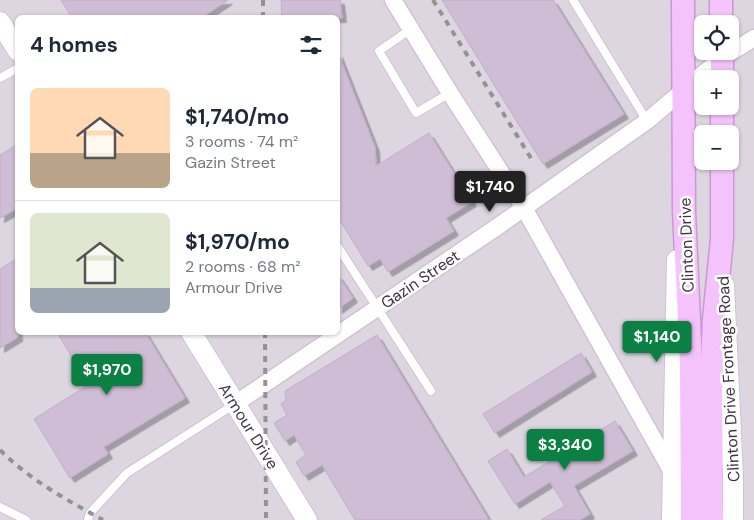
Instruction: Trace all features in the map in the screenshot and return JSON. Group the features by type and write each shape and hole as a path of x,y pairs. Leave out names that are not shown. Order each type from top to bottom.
{"main road":[{"name":"Clinton Drive","path":"683,0 684,211 691,364 692,520"},
{"path":"721,0 721,15"},
{"name":"Clinton Drive","path":"712,520 711,390 714,319 722,238 722,170"}],"street":[{"path":"394,0 450,93 524,208 672,472"},
{"path":"0,22 15,46"},
{"name":"Gazin Street","path":"340,333 524,208 647,121 754,38"},
{"path":"672,520 677,246 684,211"},
{"name":"Clinton Drive Frontage Road","path":"722,238 730,386 733,520"},
{"name":"Armour Drive","path":"193,335 307,520"},
{"name":"Gazin Street","path":"234,404 337,335"}],"lane":[{"path":"573,0 647,121"},
{"path":"411,29 378,51 416,114 450,93"},
{"path":"0,78 15,70"},
{"path":"340,251 431,391"},
{"name":"Gazin Street","path":"88,520 90,513 127,474 234,404"},
{"path":"0,507 26,520"}],"shaded area":[{"path":"0,0 754,0 754,520 0,520"}],"building":[{"path":"61,0 228,0 206,15 70,15"},
{"path":"281,0 340,0 342,18 340,18 340,15 282,15"},
{"path":"442,0 553,0 624,114 543,164"},
{"path":"340,58 375,147 376,166 429,133 472,202 446,218 454,231 388,272 380,259 368,266 340,220"},
{"path":"15,146 15,210 0,218 0,155"},
{"path":"15,260 15,335 18,335 18,337 0,348 0,269"},
{"path":"340,278 353,298 340,308"},
{"path":"59,335 147,335 185,398 104,447 108,454 70,478 34,419 88,385"},
{"path":"377,335 489,520 355,520 322,465 304,476 296,462 306,455 294,435 285,441 274,423 287,415 281,404 286,400 285,391"},
{"path":"581,353 592,372 495,433 483,414"},
{"path":"615,421 633,451 574,486 590,514 580,520 541,520 565,506 550,482 515,504 488,461 507,449 524,477"}],"railway":[{"path":"263,0 263,15"},
{"path":"433,0 534,163"},
{"path":"265,335 266,520"},
{"path":"0,450 36,480 103,520"}]}
